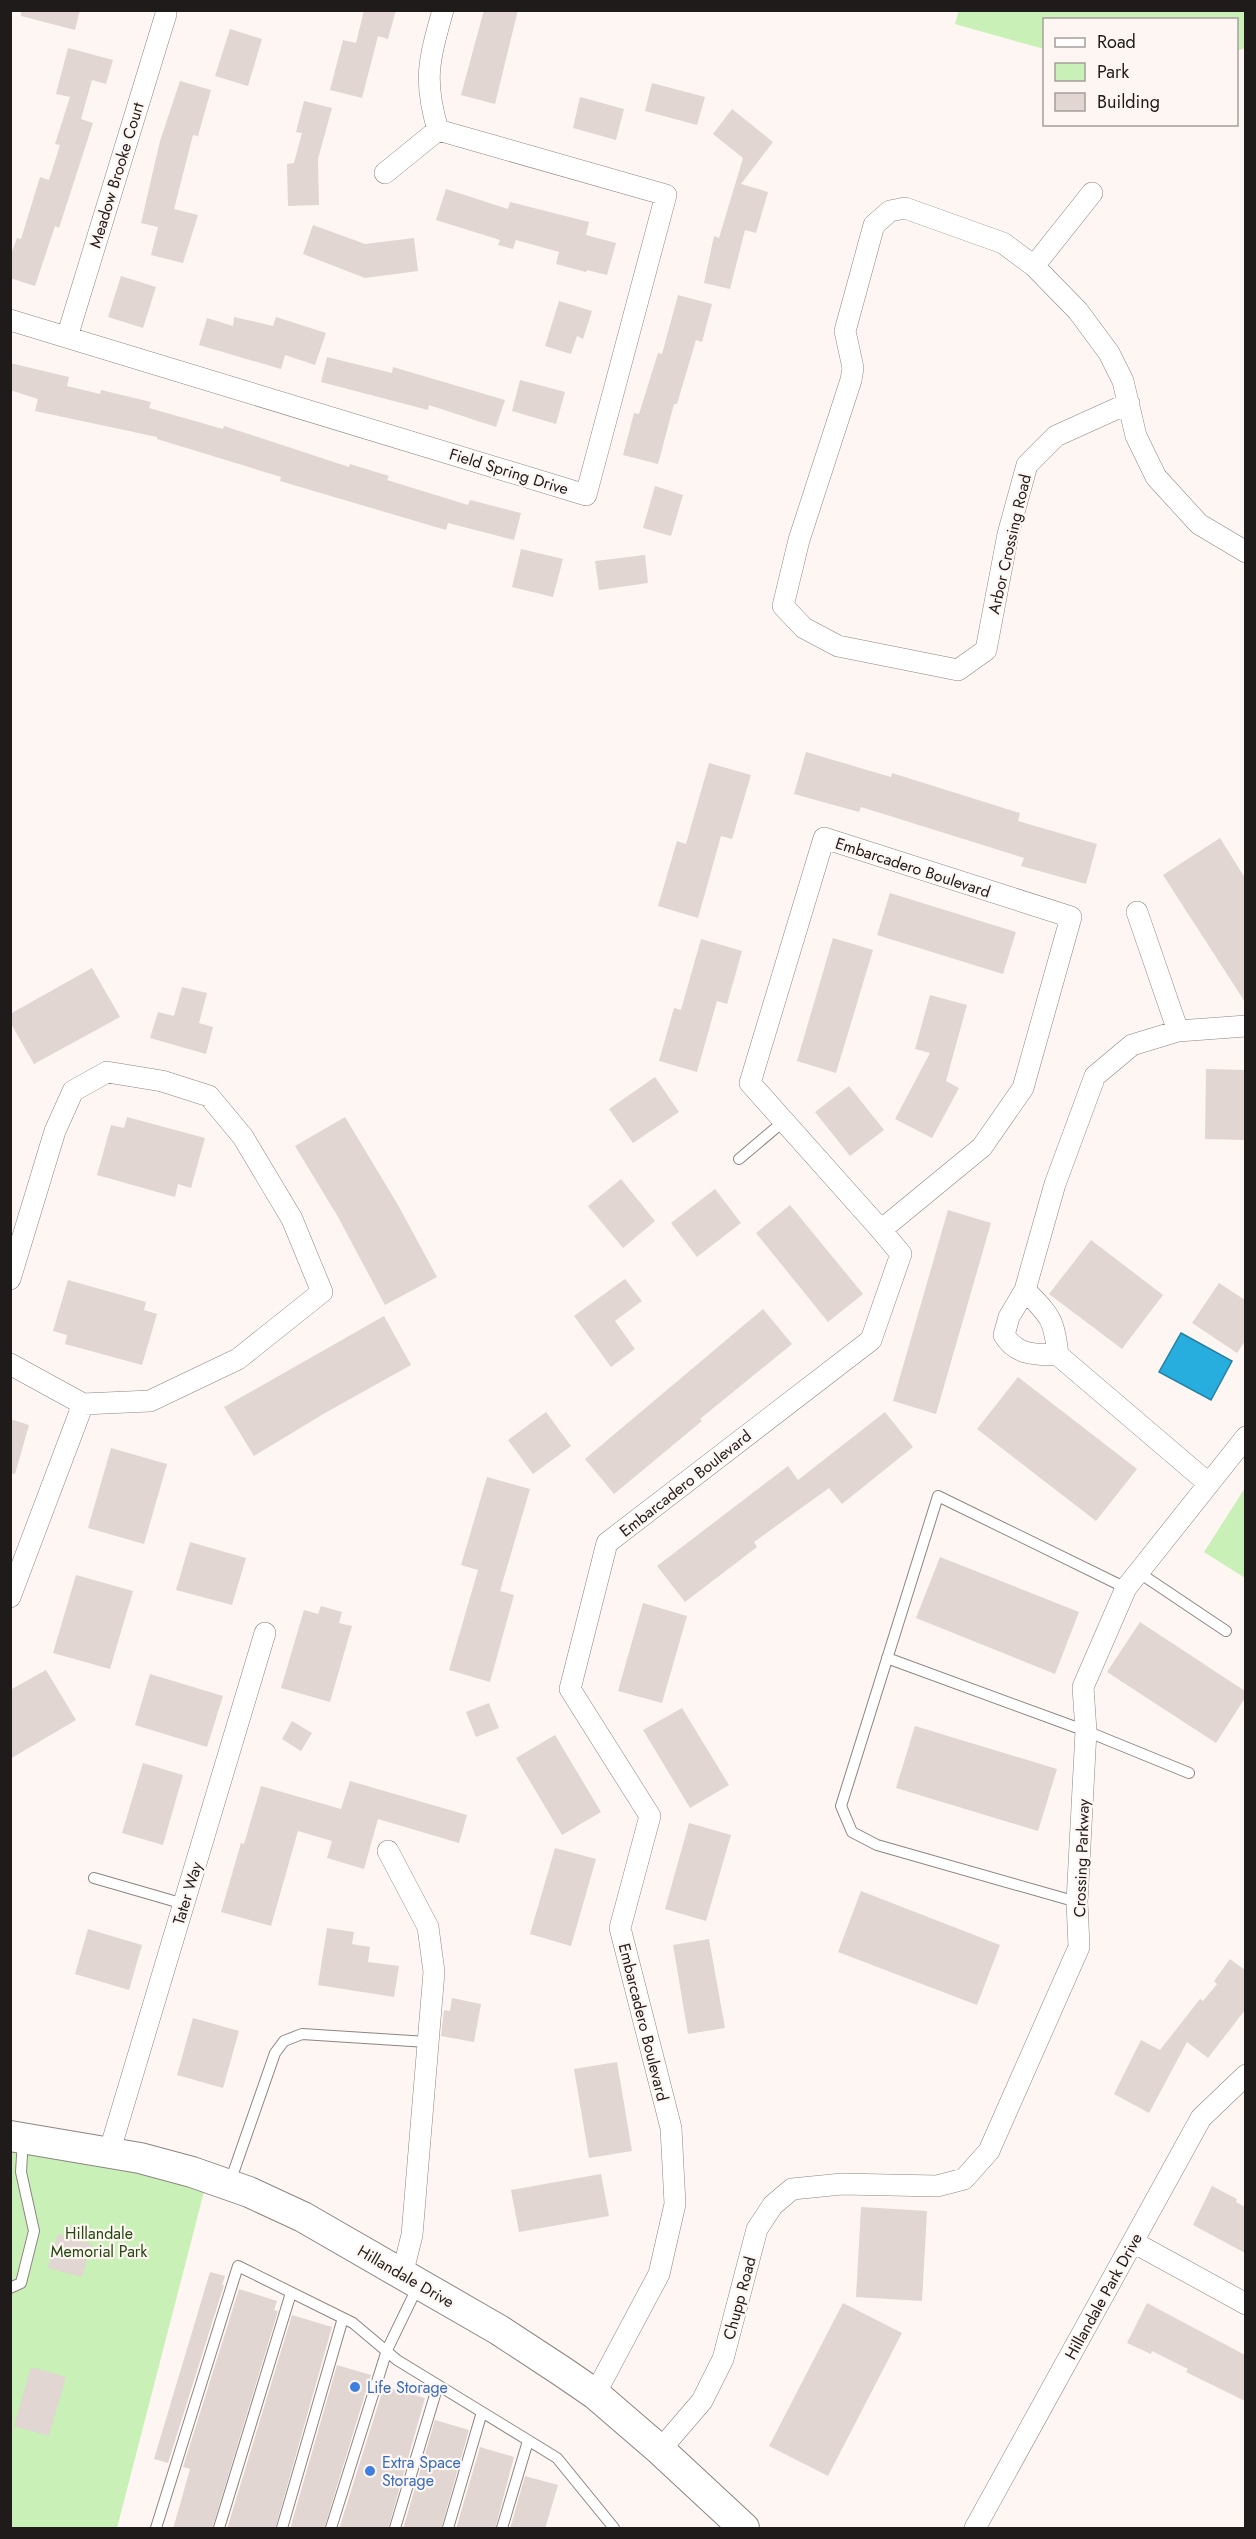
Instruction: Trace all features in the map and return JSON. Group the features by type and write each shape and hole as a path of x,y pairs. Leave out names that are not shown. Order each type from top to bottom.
{"main road":[{"name":"Hillandale Drive","path":"17,2137 151,2161 229,2185 303,2217 499,2330 595,2394 660,2450 744,2529"}],"street":[{"path":"385,173 438,130 429,100 429,58 443,10"},
{"name":"Meadow Brooke Court","path":"67,337 165,14"},
{"name":"Field Spring Drive","path":"10,320 586,495 666,195 438,130"},
{"path":"1034,266 1092,193"},
{"name":"Arbor Crossing Road","path":"904,208 1003,243 1034,266 1078,311 1109,353 1123,381 1129,403 1056,436 1027,465 1008,534 986,650 958,670 838,646 804,628 783,606 800,540 851,380 853,368 845,331 873,225 890,211 904,208"},
{"path":"1129,403 1136,436 1156,477 1199,524 1245,552"},
{"name":"Embarcadero Boulevard","path":"595,2394 659,2274 675,2204 671,2128 620,1928 650,1816 570,1689 607,1543 870,1340 901,1254 750,1083 824,838 1071,917 1023,1088 982,1147 881,1230"},
{"path":"1137,912 1178,1031"},
{"path":"1208,1483 1059,1355 1024,1353 1011,1345 1004,1335 1009,1317 1025,1290 1055,1184 1095,1076 1132,1045 1178,1031 1245,1026"},
{"path":"10,1279 55,1131 73,1091 106,1072 162,1081 209,1096 243,1137 292,1220 322,1292 238,1359 150,1401 83,1404 10,1364"},
{"path":"1025,1290 1046,1312 1055,1326 1059,1355"},
{"path":"10,1597 83,1404"},
{"name":"Crossing Parkway","path":"842,2184 937,2186 964,2179 988,2151 1080,1947 1077,1902 1086,1731 1083,1687 1132,1580 1245,1437"},
{"name":"Tater Way","path":"109,2153 265,1633"},
{"path":"388,1851 428,1927 434,1972 412,2235 411,2279"},
{"name":"Hillandale Park Drive","path":"975,2529 1201,2118 1245,2075"},
{"name":"Chupp Road","path":"660,2450 702,2401 723,2359 757,2229 773,2205 792,2189 842,2184"},
{"path":"1133,2242 1245,2304"}],"lane":[{"path":"739,1159 784,1121"},
{"path":"1077,1902 877,1845 852,1832 841,1806 938,1496 1132,1580 1226,1631"},
{"path":"887,1658 1086,1731 1189,1773"},
{"path":"94,1878 184,1904"},
{"path":"229,2185 275,2053 284,2041 302,2034 427,2042"},
{"path":"10,2288 21,2283 34,2231 21,2172 17,2137"},
{"path":"156,2529 238,2266 344,2318 397,2360 557,2458 614,2529"},
{"path":"331,2529 411,2279"},
{"path":"219,2529 291,2293"},
{"path":"282,2529 344,2318"},
{"path":"395,2529 438,2385"},
{"path":"448,2529 482,2412"},
{"path":"502,2529 528,2440"}],"green space":[{"path":"959,10 1245,11 1245,48 1238,51 1238,18 1043,18 1043,49 955,24"},
{"path":"1245,1488 1245,1578 1204,1552"},
{"name":"Hillandale Memorial Park","path":"10,2134 207,2180 117,2528 11,2528"}],"water":[{"path":"1181,1333 1232,1361 1211,1400 1159,1372"}],"building":[{"path":"21,10 80,10 75,30 21,16"},
{"path":"364,10 396,10 388,39 378,36 362,98 330,90 343,40 356,43"},
{"path":"484,10 518,10 495,104 461,95"},
{"path":"230,29 262,39 248,86 215,76"},
{"path":"68,48 113,60 106,84 92,80 81,119 93,123 59,228 55,226 35,286 10,278 10,257 17,238 21,239 40,177 49,180 60,145 55,144 70,97 56,94"},
{"path":"180,81 211,90 198,136 193,135 174,209 198,215 183,263 151,255 158,227 141,223 160,141"},
{"path":"652,83 705,97 697,125 645,111"},
{"path":"580,97 624,109 616,140 573,128"},
{"path":"304,101 332,108 318,159 319,205 288,206 287,164 294,163 302,133 296,132"},
{"path":"732,109 773,142 741,184 768,192 756,233 745,230 730,289 704,283 714,236 719,238 743,158 713,134"},
{"path":"446,189 508,209 510,202 589,222 586,235 616,243 607,275 556,264 559,252 516,240 513,249 498,245 500,240 436,220"},
{"path":"313,225 365,244 414,238 418,271 365,278 303,254"},
{"path":"121,276 156,287 143,328 108,317"},
{"path":"678,295 712,304 702,342 696,340 677,404 674,404 658,464 623,455 634,413 639,414 658,353 662,354"},
{"path":"559,301 592,311 583,339 577,336 571,354 545,346"},
{"path":"234,317 273,326 276,317 326,333 315,365 285,355 281,369 199,345 207,318 233,326"},
{"path":"327,357 392,373 393,367 505,400 496,427 429,405 428,410 321,382"},
{"path":"10,363 69,377 67,386 100,394 101,390 151,402 149,408 223,429 224,426 349,467 350,464 389,476 387,480 468,505 470,500 521,513 514,540 448,523 446,530 280,481 281,477 157,439 157,437 35,411 38,399 10,390"},
{"path":"520,380 565,392 556,424 512,411"},
{"path":"655,486 683,495 671,536 643,528"},
{"path":"521,549 563,559 553,597 512,587"},
{"path":"645,555 648,583 599,590 595,561"},
{"path":"806,752 891,777 892,773 1020,813 1018,821 1097,844 1086,884 1021,866 1024,858 861,807 859,812 794,794"},
{"path":"709,763 751,775 732,839 721,836 698,918 658,906 677,841 686,844"},
{"path":"1220,838 1245,878 1245,1002 1163,875"},
{"path":"890,893 1016,932 1003,974 877,935"},
{"path":"833,938 873,950 836,1073 797,1061"},
{"path":"701,939 742,951 727,1004 717,1001 697,1072 659,1061 674,1008 681,1010"},
{"path":"92,968 120,1017 34,1064 10,1022 10,1014"},
{"path":"182,987 207,993 199,1023 213,1027 206,1054 150,1038 158,1012 174,1016"},
{"path":"930,995 967,1005 946,1081 959,1088 932,1138 895,1119 930,1053 915,1049"},
{"path":"1206,1069 1245,1070 1245,1140 1205,1139"},
{"path":"655,1077 679,1112 633,1143 609,1109"},
{"path":"849,1086 884,1130 850,1156 815,1112"},
{"path":"127,1117 205,1138 191,1188 178,1184 175,1197 97,1175 111,1125 124,1128"},
{"path":"345,1117 398,1205 437,1277 385,1305 338,1217 295,1146"},
{"path":"621,1179 655,1221 623,1248 588,1206"},
{"path":"715,1189 741,1223 697,1257 671,1223"},
{"path":"790,1205 863,1294 828,1322 756,1233"},
{"path":"948,1210 991,1223 936,1414 893,1401"},
{"path":"1091,1240 1163,1295 1122,1349 1049,1294"},
{"path":"625,1279 642,1301 615,1321 635,1349 611,1367 574,1316"},
{"path":"68,1280 146,1302 144,1310 157,1314 142,1365 65,1344 67,1335 53,1331"},
{"path":"1219,1283 1245,1300 1245,1341 1237,1353 1192,1323"},
{"path":"763,1309 792,1344 700,1419 702,1421 614,1494 585,1459"},
{"path":"384,1316 411,1365 254,1456 224,1407"},
{"path":"1018,1377 1137,1469 1096,1521 977,1429"},
{"path":"546,1412 571,1446 533,1474 508,1440"},
{"path":"885,1412 913,1447 842,1504 829,1488 754,1542 757,1547 685,1602 657,1566 788,1466 798,1480"},
{"path":"10,1419 29,1425 15,1474 10,1473"},
{"path":"111,1448 167,1464 144,1544 88,1528"},
{"path":"487,1477 530,1489 500,1591 514,1595 490,1682 449,1670 478,1570 461,1565"},
{"path":"190,1542 246,1558 232,1605 176,1590"},
{"path":"940,1557 1079,1612 1055,1674 916,1618"},
{"path":"76,1575 133,1591 110,1669 53,1653"},
{"path":"643,1603 687,1616 662,1703 618,1691"},
{"path":"321,1606 342,1612 339,1623 352,1626 330,1702 281,1688 304,1610 318,1614"},
{"path":"1140,1622 1245,1691 1245,1698 1216,1743 1107,1672"},
{"path":"46,1670 76,1720 10,1759 10,1690"},
{"path":"150,1674 223,1696 207,1747 135,1725"},
{"path":"489,1703 499,1728 476,1737 466,1712"},
{"path":"682,1708 729,1785 690,1808 643,1730"},
{"path":"292,1721 312,1733 301,1751 282,1739"},
{"path":"915,1726 1057,1769 1038,1831 896,1788"},
{"path":"555,1735 601,1812 562,1835 516,1758"},
{"path":"143,1763 183,1775 163,1845 122,1833"},
{"path":"350,1781 467,1815 459,1843 378,1819 364,1869 327,1858 332,1841 298,1831 271,1926 221,1912 241,1843 244,1844 261,1786 341,1809"},
{"path":"689,1823 731,1835 706,1921 665,1909"},
{"path":"555,1848 596,1859 571,1946 530,1934"},
{"path":"861,1891 1000,1945 977,2005 838,1952"},
{"path":"327,1928 354,1932 352,1944 370,1947 368,1962 399,1966 394,1997 318,1985"},
{"path":"88,1929 142,1945 129,1990 75,1974"},
{"path":"709,1939 725,2028 688,2034 673,1945"},
{"path":"1230,1959 1245,1970 1245,2010 1208,2058 1187,2042 1149,2113 1114,2094 1141,2040 1160,2050 1200,1999 1203,2001 1217,1984 1214,1981"},
{"path":"452,1998 481,2004 474,2042 441,2036 444,2010 450,2011"},
{"path":"193,2018 239,2031 223,2088 177,2075"},
{"path":"617,2062 632,2151 589,2158 574,2069"},
{"path":"601,2174 609,2216 519,2232 511,2190"},
{"path":"1212,2186 1237,2199 1236,2202 1245,2207 1245,2253 1193,2225"},
{"path":"861,2207 927,2211 922,2301 856,2297"},
{"path":"58,2234 92,2244 82,2277 48,2268"},
{"path":"210,2272 225,2276 222,2285 224,2285 168,2463 154,2459"},
{"path":"239,2289 277,2301 274,2310 278,2311 212,2529 173,2529 190,2469 183,2467"},
{"path":"843,2303 902,2333 828,2476 769,2446"},
{"path":"1147,2303 1245,2355 1245,2401 1186,2372 1188,2369 1152,2351 1151,2354 1127,2343"},
{"path":"292,2315 332,2327 275,2529 227,2529"},
{"path":"337,2365 371,2375 324,2529 290,2529"},
{"path":"31,2367 66,2377 49,2436 14,2426"},
{"path":"384,2386 425,2398 388,2529 339,2529"},
{"path":"435,2420 469,2430 441,2529 403,2529"},
{"path":"480,2447 514,2457 495,2529 456,2529"},
{"path":"525,2476 558,2485 545,2529 510,2529"}],"place":[{"name":"Life Storage","path":"355,2387"},
{"name":"Extra Space Storage","path":"370,2471"}]}
